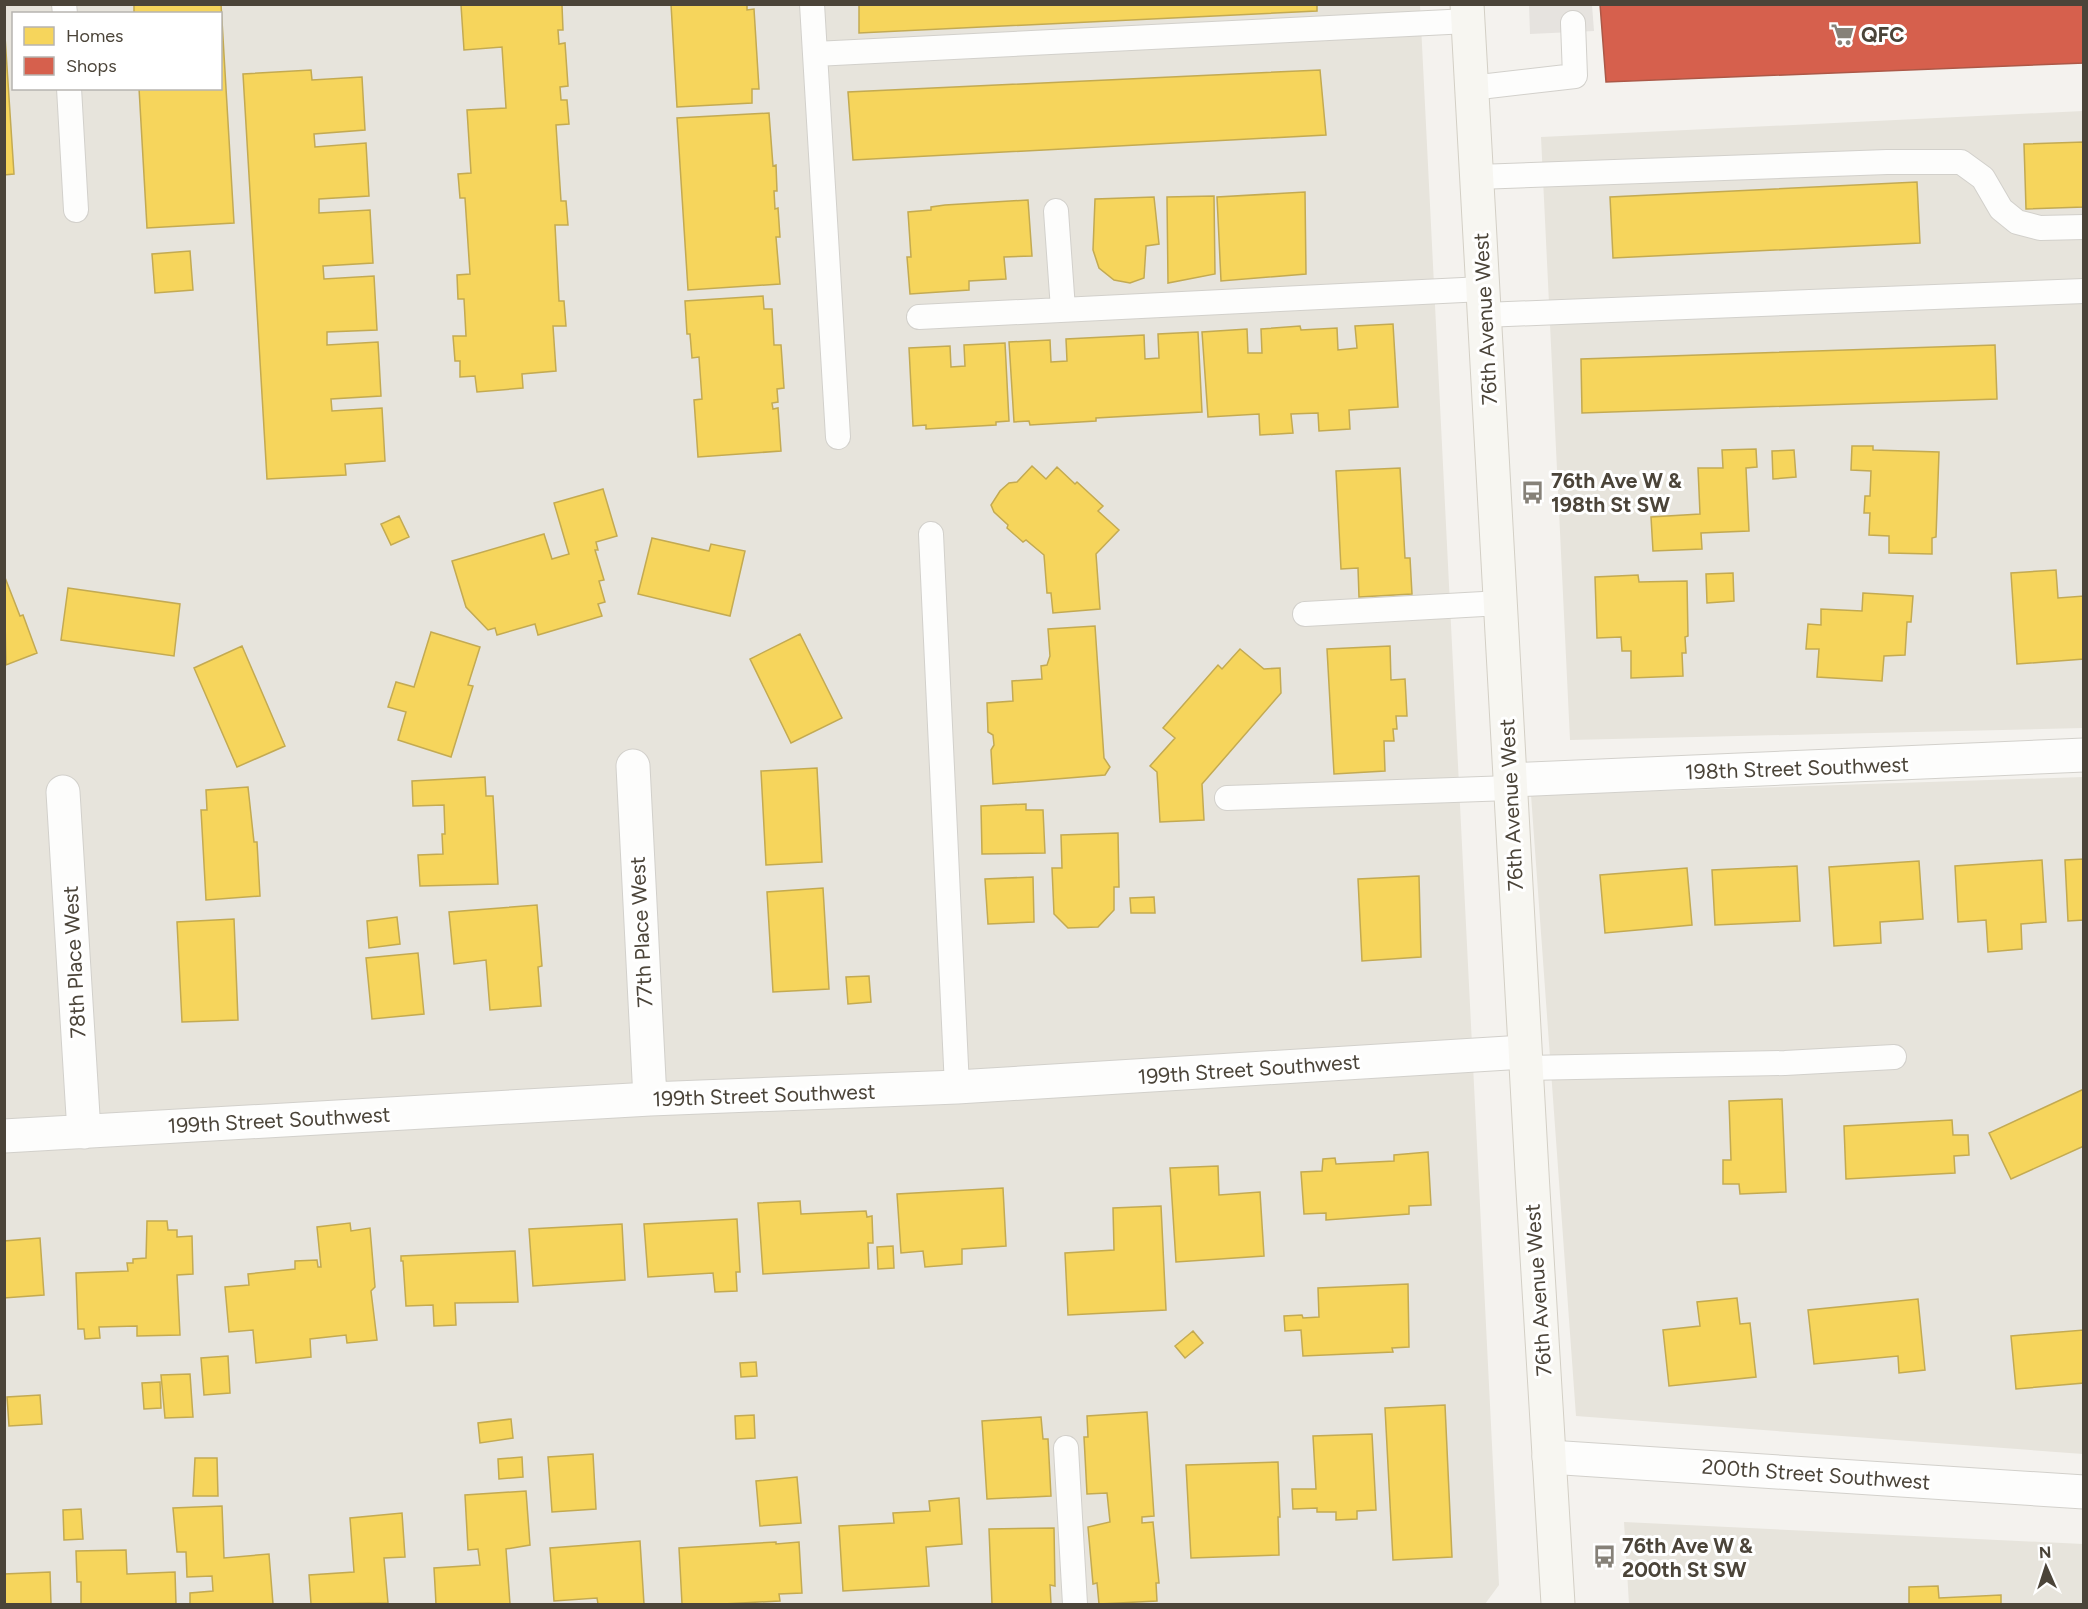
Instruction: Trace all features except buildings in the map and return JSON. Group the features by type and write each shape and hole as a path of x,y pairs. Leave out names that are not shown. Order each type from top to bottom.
{"street":[{"name":"76th Avenue West","path":"1467,13 1501,603 1524,1060 1558,1605"},
{"name":"198th Street Southwest","path":"1510,784 2084,755"},
{"name":"77th Place West","path":"633,766 650,1099"},
{"name":"78th Place West","path":"63,792 84,1132"},
{"name":"199th Street Southwest","path":"4,1136 650,1099 1524,1060"},
{"name":"200th Street Southwest","path":"1549,1457 2084,1492"}],"lane":[{"path":"812,4 838,437"},
{"path":"815,54 1467,13"},
{"path":"1472,88 1575,76 1573,23"},
{"path":"69,90 76,210"},
{"path":"1477,177 1961,162 1983,178 2001,209 2017,222 2040,228 2084,226"},
{"path":"1056,211 1063,309"},
{"path":"919,317 1063,309 2084,291"},
{"path":"932,534 957,1087"},
{"path":"1305,614 1501,603"},
{"path":"1227,798 1510,784"},
{"path":"1524,1060 1785,1063 1894,1057"},
{"path":"1066,1448 1075,1605"}],"shaded area":[{"path":"5,5 1420,5 1499,1585 1485,1604 5,1604"},
{"path":"1529,5 1592,5 1594,31 1530,34"},
{"path":"2083,111 2083,728 1570,740 1541,137"},
{"path":"2083,777 2083,1454 1576,1416 1531,795"},
{"path":"1624,1522 2083,1544 2083,1604 1629,1604"}],"place":[{"name":"QFC","path":"1843,34"},
{"name":"76th Ave W & 198th St SW","path":"1533,492"},
{"name":"76th Ave W & 200th St SW","path":"1604,1557"}]}
